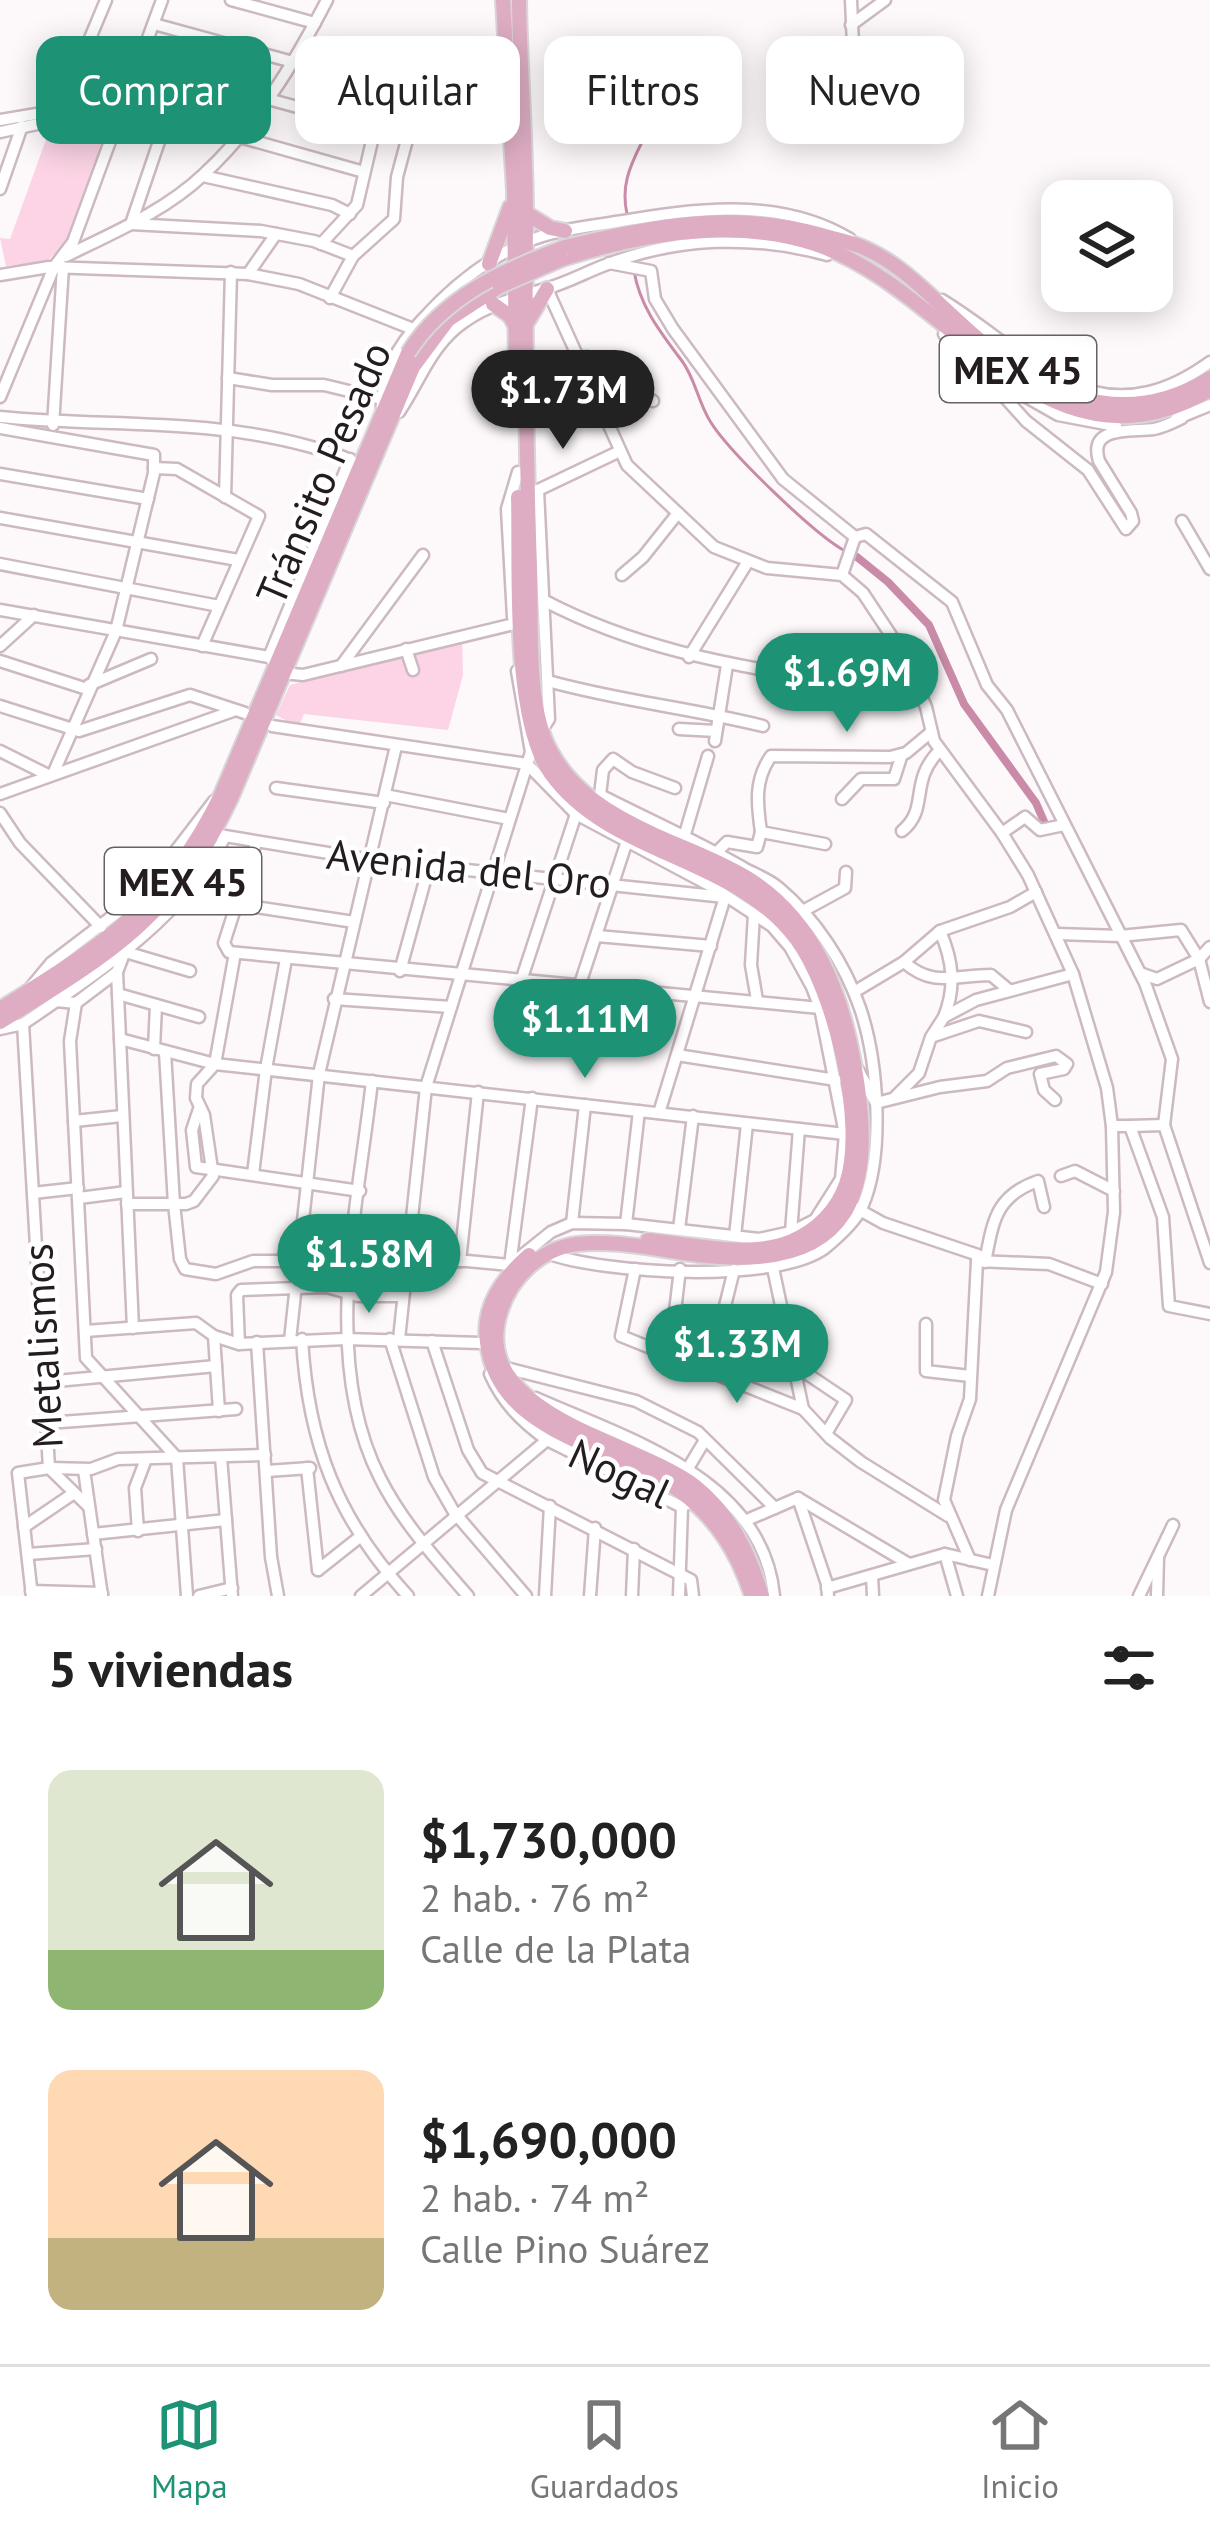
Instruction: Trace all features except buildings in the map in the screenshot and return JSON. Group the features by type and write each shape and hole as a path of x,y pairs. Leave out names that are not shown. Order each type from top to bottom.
{"main road":[{"path":"503,0 505,36"},
{"path":"519,0 526,213 510,316 520,326"},
{"path":"511,144 520,246"},
{"path":"486,266 514,191"},
{"path":"526,213 560,238"},
{"name":"MEX 45","path":"560,238 740,220 857,244 933,294 1003,358 1035,380 1078,398 1136,404 1182,392 1210,378"},
{"name":"MEX 45","path":"413,355 448,320 512,291 562,259 640,229 762,232 820,246 865,266 1022,387 1077,411 1144,414 1178,406 1210,390"},
{"name":"Tránsito Pesado","path":"276,665 350,460 440,313 560,238"},
{"path":"528,493 518,472 520,326 547,289"},
{"path":"512,291 520,326 534,746 549,772 583,807 743,890 796,938 823,988 847,1088 850,1205"},
{"name":"Tránsito Pesado","path":"276,665 382,407"},
{"name":"MEX 45","path":"0,1009 112,938 184,861 221,795 276,665"},
{"name":"MEX 45","path":"0,1026 126,944 219,836 276,665"},
{"path":"516,1268 548,1253 593,1244 763,1259 806,1246 836,1224 850,1205 864,1139 854,1062 837,993 814,944 787,910 746,877 622,819 570,780 547,745 534,746"},
{"path":"752,1596 729,1542 668,1483 536,1420 512,1400 496,1369 496,1330 503,1290 516,1268 549,1242 580,1234 763,1259"},
{"path":"496,1369 556,1417 621,1441 685,1473 728,1520 747,1553 762,1596"}],"street":[{"path":"92,36 106,0"},
{"path":"150,36 162,0"},
{"path":"231,0 315,23"},
{"path":"271,97 327,0"},
{"path":"851,0 852,36"},
{"path":"851,25 885,0"},
{"path":"154,25 294,60"},
{"path":"0,120 36,115"},
{"path":"0,132 36,121"},
{"path":"0,189 22,126"},
{"path":"0,397 109,144"},
{"path":"131,224 159,144"},
{"path":"55,265 131,224 202,176 231,144"},
{"path":"266,144 364,172"},
{"path":"321,244 357,205 371,144"},
{"path":"330,298 352,256 394,219 396,180 405,144"},
{"path":"202,176 332,205 350,214"},
{"path":"382,407 393,359 413,329 439,301 486,266 520,246 611,223 640,229"},
{"path":"131,224 276,234 352,256"},
{"path":"248,274 276,234"},
{"path":"560,238 540,248 541,265 552,274 573,278"},
{"path":"629,266 658,250 720,241 766,242 865,266"},
{"path":"228,378 272,385 324,385 401,410 441,343 512,291 547,289 609,263 651,271 655,299 674,329 783,479 855,537"},
{"path":"53,429 55,265"},
{"path":"0,272 55,265 248,274 298,284 413,329"},
{"path":"486,266 502,271 512,291"},
{"path":"224,497 231,272"},
{"path":"547,289 627,466 714,547 747,563 842,575 863,592 896,640 926,707 930,734 1002,833 1036,892 1073,974 1112,1126 1114,1212 1102,1284 1006,1510 988,1596"},
{"path":"933,294 1037,370 1086,390 1125,394 1152,390 1210,362"},
{"path":"930,313 964,362 1044,438 1088,470 1126,529 1133,521 1131,513 1099,461 1099,440 1110,431 1159,428 1210,405"},
{"path":"944,334 1011,392 1058,415 1119,426 1182,418"},
{"path":"579,358 587,357 653,401"},
{"path":"0,417 177,469 259,516 202,646"},
{"path":"0,428 226,429 266,435 350,460"},
{"path":"526,1596 456,1515 426,1456 395,1339 426,1087 509,819 534,746 549,719 545,601 528,493 620,452"},
{"path":"51,775 116,631 154,461"},
{"path":"85,1331 196,1323 214,1336 239,1344 345,1339 481,1343 493,1290 527,1250 560,1226 626,1224 759,1239 791,1232 815,1220 829,1203 841,1179 845,1134 820,1008 790,947 754,914 576,814 534,746 518,694 507,524 509,496 518,472"},
{"path":"0,474 148,499"},
{"path":"622,575 678,513"},
{"path":"0,518 238,560"},
{"path":"1181,521 1210,569"},
{"path":"855,537 866,534 952,602 987,685 1007,710 1140,974 1172,1058 1164,1125 1210,1263"},
{"path":"842,575 855,537"},
{"path":"340,666 423,555"},
{"path":"689,657 747,563"},
{"path":"0,564 219,606"},
{"path":"545,601 689,657 818,680 828,700"},
{"path":"0,610 202,646 303,675 514,624"},
{"path":"0,646 34,615"},
{"path":"406,649 413,670"},
{"path":"0,661 88,687 151,659"},
{"path":"679,729 715,736 727,665"},
{"path":"548,681 607,698 650,701 763,726"},
{"path":"0,706 70,729 88,729 190,695 239,712 0,794"},
{"path":"272,726 396,746 534,746"},
{"path":"717,851 727,842 758,847 760,771 771,756 813,759 902,754 930,734"},
{"path":"396,746 319,1074 295,1288 296,1340 305,1396 326,1467 361,1535 409,1596"},
{"path":"902,831 916,814 922,770 940,750"},
{"path":"0,752 51,775"},
{"path":"842,799 861,779 894,779 902,754"},
{"path":"685,834 708,756"},
{"path":"675,788 632,772 613,759 604,770 600,795 685,834 778,887 829,943 854,992 876,1103 871,1175 850,1205 883,1223 977,1255 981,1262"},
{"path":"276,788 509,819"},
{"path":"24,994 51,963 144,892 196,819 221,795"},
{"path":"0,813 20,843 101,926"},
{"path":"521,981 576,814"},
{"path":"1002,833 1025,817 1040,830 1064,826"},
{"path":"622,819 662,826"},
{"path":"761,832 824,844"},
{"name":"Avenida del Oro","path":"219,836 371,860 725,897"},
{"path":"256,843 224,944 235,953 820,1008"},
{"path":"579,987 626,844"},
{"path":"400,970 429,866"},
{"path":"801,913 845,888 846,872"},
{"path":"854,992 904,962 940,931 1010,907 1036,892"},
{"path":"659,1113 725,897"},
{"path":"236,904 354,922"},
{"path":"754,914 751,965 757,1000"},
{"path":"1057,934 1120,936 1181,930 1199,959 1210,1002"},
{"path":"896,1096 920,1073 931,1037 953,994 940,931"},
{"path":"597,936 711,946"},
{"path":"126,944 190,971"},
{"path":"126,944 117,972 134,1328"},
{"path":"0,1026 22,1024 126,944"},
{"path":"1150,999 1157,980 1199,959 1210,947"},
{"path":"177,1220 213,1176 197,1084 215,1064 235,953"},
{"path":"254,1174 286,959"},
{"path":"904,962 953,994 976,1000"},
{"path":"56,1001 76,1003 117,972"},
{"path":"944,1017 976,1000 1073,974"},
{"path":"1140,974 1157,980"},
{"path":"935,980 992,975 1009,990"},
{"path":"118,994 199,1017"},
{"path":"334,999 451,1007"},
{"path":"76,1003 70,1041 86,1358 177,1458 187,1596"},
{"path":"156,1005 180,1259 185,1269 216,1274 249,1261 460,1261 516,1268"},
{"path":"931,1037 979,1021 1026,1032"},
{"name":"Metalismos","path":"22,1024 49,1468 89,1507"},
{"path":"120,1039 215,1064 845,1134"},
{"path":"1055,1100 1040,1083 1042,1072 1064,1069 1096,1054"},
{"path":"677,1055 836,1080"},
{"path":"876,1103 987,1081 1007,1068 1056,1056 1067,1064"},
{"path":"854,1062 876,1103"},
{"path":"373,1081 345,1339 357,1415 381,1480 423,1543 468,1596"},
{"path":"460,1261 478,1092"},
{"path":"516,1268 532,1098"},
{"path":"572,1223 585,1105"},
{"path":"200,1107 192,1130 196,1167 360,1191"},
{"path":"626,1224 639,1111"},
{"path":"74,1121 122,1116"},
{"path":"679,1229 693,1116"},
{"path":"735,1236 747,1124"},
{"path":"1112,1126 1164,1125"},
{"path":"1130,1126 1163,1216 1169,1306 1210,1314"},
{"path":"791,1232 799,1129"},
{"path":"1060,1176 1075,1171 1114,1191"},
{"path":"970,1560 944,1500 970,1400 981,1262 997,1212 1019,1188 1038,1181 1044,1207"},
{"path":"33,1193 174,1204 194,1201"},
{"path":"548,1253 584,1264 635,1269 734,1270 763,1259 803,1409"},
{"path":"981,1262 1048,1264 1102,1284"},
{"path":"635,1269 621,1336 803,1409 861,1462 951,1518"},
{"path":"670,1354 680,1269"},
{"path":"709,1370 734,1270"},
{"path":"239,1344 241,1290 327,1287 403,1296"},
{"path":"926,1324 926,1371 970,1376"},
{"path":"214,1336 219,1411"},
{"path":"432,1340 474,1464 680,1573 691,1580 693,1596"},
{"path":"257,1342 278,1596"},
{"name":"Nogal","path":"481,1343 509,1407 547,1439 687,1504"},
{"path":"791,1363 846,1400 827,1432"},
{"path":"46,1382 216,1366"},
{"path":"496,1369 636,1401 698,1432 776,1508"},
{"path":"48,1423 236,1409"},
{"path":"361,1596 547,1439"},
{"path":"705,1440 685,1473 747,1520 772,1578 774,1596"},
{"path":"84,1470 102,1594 32,1594 18,1473 84,1470 118,1460 266,1455"},
{"path":"199,1596 232,1592 221,1457"},
{"path":"138,1531 135,1488 146,1459"},
{"path":"267,1471 326,1467"},
{"path":"308,1468 318,1570 361,1535"},
{"path":"24,1527 74,1493"},
{"path":"798,1498 828,1592 945,1554 993,1565"},
{"path":"747,1520 798,1498"},
{"path":"798,1498 909,1564"},
{"path":"310,1502 340,1499"},
{"path":"679,1596 687,1504"},
{"path":"545,1596 550,1506"},
{"path":"93,1534 226,1520"},
{"path":"1139,1596 1173,1525"},
{"path":"590,1596 595,1528"},
{"path":"28,1554 96,1549"},
{"path":"632,1596 634,1549"},
{"path":"945,1554 957,1596"},
{"path":"1156,1596 1158,1556"},
{"path":"742,1596 743,1572"},
{"path":"872,1576 873,1596"}],"shaded area":[{"path":"44,144 106,144 69,240 47,261 6,266 0,238 10,239"},
{"path":"462,637 463,675 448,730 304,714 298,727 276,715 290,685"}],"waterway":[{"path":"627,214 627,178 641,144"},
{"path":"634,271 646,308 686,368 720,435 793,510 845,551"},
{"path":"857,557 929,625 964,704 1036,803 1046,826"}]}
